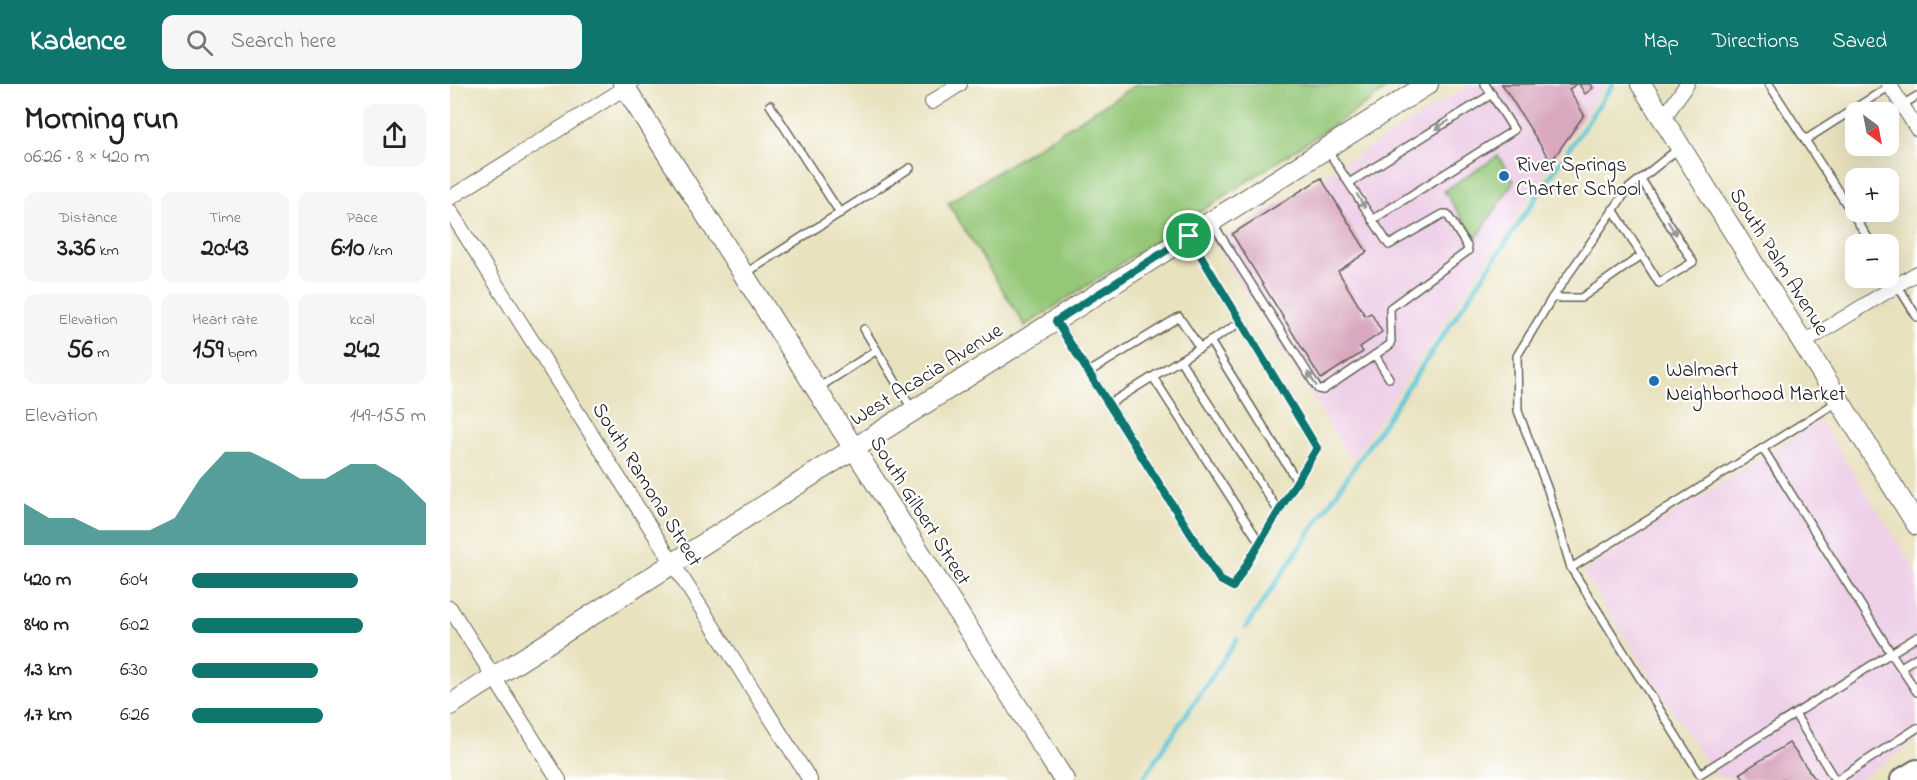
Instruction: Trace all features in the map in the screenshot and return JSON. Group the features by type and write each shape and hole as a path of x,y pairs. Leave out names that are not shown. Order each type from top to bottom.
{"main road":[{"path":"1902,780 1917,771"}],"street":[{"path":"932,102 960,84"},
{"name":"South Palm Avenue","path":"1641,84 1917,525"},
{"path":"1663,119 1687,84"},
{"path":"450,198 626,85"},
{"name":"South Gilbert Street","path":"626,85 1064,780"},
{"path":"1890,85 1917,129"},
{"name":"West Acacia Avenue","path":"450,705 1327,148 1416,87"},
{"name":"South Ramona Street","path":"450,211 810,780"},
{"path":"1899,284 1917,273"},
{"path":"1803,343 1892,288"},
{"path":"450,608 559,780"}],"lane":[{"path":"1372,220 1514,130 1485,84"},
{"path":"1769,84 1866,234"},
{"path":"1805,140 1890,85"},
{"path":"1349,183 1492,94"},
{"path":"1902,105 1917,96"},
{"path":"770,105 840,213"},
{"path":"1680,147 1628,189 1552,298 1517,356 1518,411 1548,490 1571,568 1702,777 1795,714 1917,637"},
{"path":"1212,221 1318,389 1323,390 1391,344 1390,308 1468,251 1447,214 1443,214 1389,245 1327,148"},
{"path":"744,275 909,168"},
{"path":"1613,210 1659,283 1693,262 1641,179"},
{"path":"1056,321 1220,580 1233,587 1317,448 1189,236"},
{"path":"1552,298 1581,298 1642,255"},
{"path":"1899,288 1917,317"},
{"path":"1089,372 1179,317 1200,348"},
{"path":"1109,404 1241,322"},
{"path":"864,329 913,411"},
{"path":"1210,341 1298,481"},
{"path":"816,389 877,351"},
{"path":"1375,355 1389,378"},
{"path":"1180,360 1279,512"},
{"path":"1153,377 1260,543"},
{"path":"1571,568 1839,401"},
{"path":"1763,448 1917,692"},
{"path":"1901,667 1917,657"},
{"path":"1795,714 1836,780 1917,728"}],"shaded area":[{"path":"1471,84 1605,84 1352,461 1215,244"},
{"path":"1820,420 1917,572 1917,741 1859,780 1739,780 1714,775 1583,572"}],"green space":[{"path":"1137,84 1383,84 1386,89 1025,326 948,203"},
{"path":"1498,156 1514,181 1476,239 1444,191"}],"building":[{"path":"1502,84 1577,84 1569,89 1584,115 1551,162"},
{"path":"1579,84 1591,84 1593,88 1585,94"},
{"path":"1321,178 1367,252 1338,271 1365,316 1371,313 1382,332 1360,347 1363,352 1321,379 1232,234"},
{"path":"1789,743 1816,780 1745,780 1740,773"}],"waterway":[{"path":"1246,627 1613,84"},
{"path":"1142,780 1237,639"}],"place":[{"name":"River Springs Charter School","path":"1504,176"},
{"name":"Walmart Neighborhood Market","path":"1654,381"}],"route":[{"path":"1189,236 1317,448 1233,587 1220,580 1056,321 1189,236"}]}
